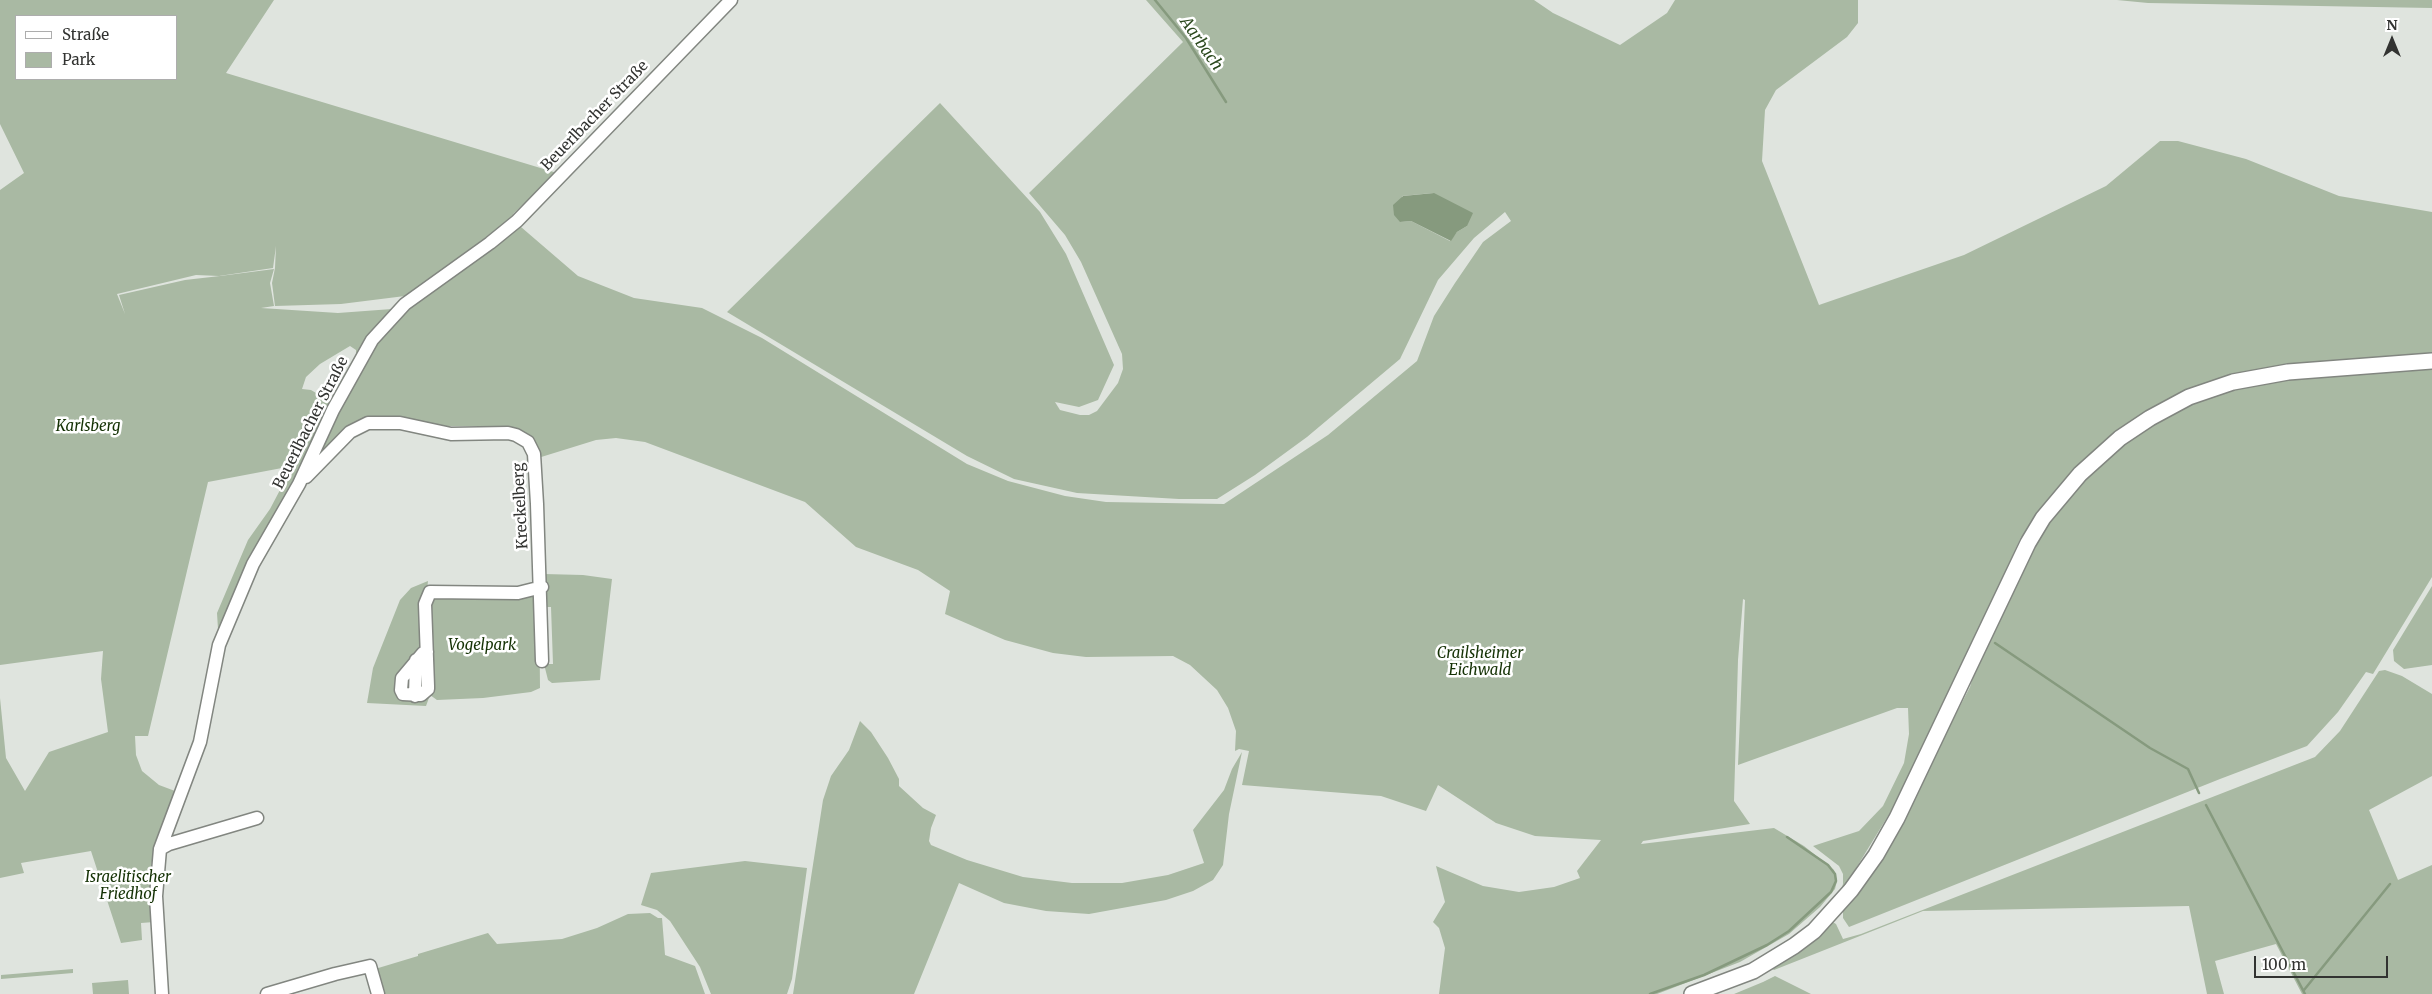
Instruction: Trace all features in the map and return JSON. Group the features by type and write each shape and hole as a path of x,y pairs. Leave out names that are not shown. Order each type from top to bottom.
{"main road":[{"path":"1692,994 1753,971 1794,946 1814,931 1851,890 1876,855 1897,818 2028,543 2043,518 2080,474 2120,438 2150,418 2190,397 2233,382 2288,372 2432,361"}],"street":[{"name":"Beuerlbacher Straße","path":"162,994 156,896 160,849 200,742 220,645 253,564 299,484 333,410 372,340 405,304 490,243 517,221 731,0"},
{"name":"Kreckelberg","path":"299,484 346,435 368,423 400,423 451,434 498,433 516,435 528,442 534,454 542,587 542,662"},
{"path":"427,652 416,660 405,673 400,684 403,694 415,696 425,694 428,689 427,652 425,604 427,595 430,592 518,593 542,587"},
{"path":"160,849 169,844 257,818"},
{"path":"267,994 370,966 378,994"}],"green space":[{"path":"0,0 274,0 226,73 557,173 514,213 504,228 405,296 341,304 275,306 272,283 275,268 276,246 273,268 219,276 196,275 117,294 125,314 119,295 185,280 220,276 274,269 270,283 274,306 261,308 338,313 392,309 379,323 384,331 403,311 514,227 521,227 578,276 634,298 702,308 762,338 967,464 1008,481 1065,496 1106,502 1224,504 1328,435 1417,361 1434,316 1455,283 1483,242 1511,221 1505,212 1474,238 1438,280 1400,359 1307,437 1255,475 1217,499 1179,499 1077,493 1014,479 967,456 727,312 940,103 1040,212 1066,254 1114,365 1098,400 1079,407 1055,402 1060,410 1080,415 1089,415 1097,411 1118,383 1123,369 1122,354 1081,262 1065,235 1029,193 1183,42 1146,0 1534,0 1553,13 1620,45 1667,13 1675,0 1858,0 1858,23 1847,37 1776,90 1765,110 1762,161 1819,305 1964,255 2106,186 2160,141 2178,141 2246,159 2339,196 2432,212 2432,577 2373,674 2366,672 2338,712 2307,746 1849,927 1843,918 1843,908 1890,840 1970,687 1978,661 2035,540 2021,537 1928,741 1891,811 1839,896 1843,884 1843,874 1839,866 1813,846 1859,831 1883,806 1904,763 1909,734 1908,708 1897,708 1738,765 1745,600 1743,599 1738,660 1734,801 1750,824 1643,841 1641,844 1774,828 1804,846 1834,870 1837,881 1835,889 1820,907 1789,934 1740,962 1657,994 1439,994 1445,948 1439,928 1433,922 1445,902 1436,866 1483,886 1519,892 1554,887 1580,878 1577,871 1601,840 1535,836 1496,823 1438,785 1426,811 1381,796 1242,785 1249,751 1239,749 1235,751 1236,731 1228,708 1217,690 1190,665 1173,656 1086,657 1053,653 1005,640 945,614 950,591 918,570 856,547 805,502 645,442 616,438 596,440 538,458 536,444 523,431 500,426 437,426 387,417 365,417 342,431 299,484 219,645 217,613 248,540 270,509 280,490 282,468 208,482 148,736 135,736 136,755 142,771 159,785 175,791 156,842 150,871 154,922 141,923 142,940 121,943 91,851 21,863 24,873 0,878 0,698 6,758 25,791 49,752 108,732 101,679 103,651 0,665 0,190 24,173 0,124","holes":["1433,193 1467,226 1457,232 1450,241 1411,221 1400,222 1402,196","350,346 356,350 356,356 331,402 311,390 302,389 306,377 320,364"]},
{"path":"2117,0 2432,0 2432,8 2148,3"},
{"path":"544,574 583,575 612,579 600,680 552,683 548,680 544,664 553,664 551,607 545,607"},
{"name":"Vogelpark","path":"428,581 427,590 431,596 539,589 540,688 531,692 483,698 437,700 430,695 426,706 367,703 373,668 400,600 411,588"},
{"path":"2432,586 2432,665 2404,669 2394,661 2393,650"},
{"path":"2385,670 2402,676 2432,694 2432,776 2369,810 2398,880 2432,865 2432,994 2302,994 2276,944 2215,961 2224,994 2207,994 2189,906 1923,911 1774,970 1770,967 1831,921 1836,924 1843,939 1861,934 2315,757 2340,731 2379,671"},
{"path":"860,721 871,732 888,758 899,779 899,786 923,808 936,815 931,828 929,841 931,845 967,860 1023,877 1072,883 1122,883 1168,875 1204,863 1193,830 1224,790 1232,769 1242,752 1229,814 1223,865 1213,880 1193,891 1166,900 1089,914 1046,911 1004,903 959,883 914,994 793,994 823,800 831,776 849,750"},
{"path":"745,861 807,868 792,979 787,994 711,994 700,967 670,921 657,910 641,905 651,873"},
{"path":"650,913 658,918 662,918 665,955 695,966 705,994 378,994 375,969 488,933 497,944 562,939 597,928 628,914"},
{"path":"73,969 73,973 1,979 1,975"},
{"path":"1775,976 1811,994 1734,994 1763,982"},
{"path":"128,980 129,994 93,994 92,983"}],"shaded area":[{"path":"1434,193 1473,213 1467,226 1457,232 1451,241 1411,221 1400,222 1394,215 1393,205 1403,196"}],"waterway":[{"name":"Aarbach","path":"1155,0 1186,38 1226,102"},
{"path":"1995,643 2150,748 2188,769 2199,793"},
{"path":"2206,805 2305,994"},
{"path":"1650,994 1704,975 1767,945 1789,931 1831,892 1836,881 1835,874 1828,865 1787,837"},
{"path":"2304,990 2390,884"}],"park label":[{"name":"Karlsberg","path":"88,427"},
{"name":"Crailsheimer Eichwald","path":"1480,662"},
{"name":"Israelitischer Friedhof","path":"128,886"}]}
